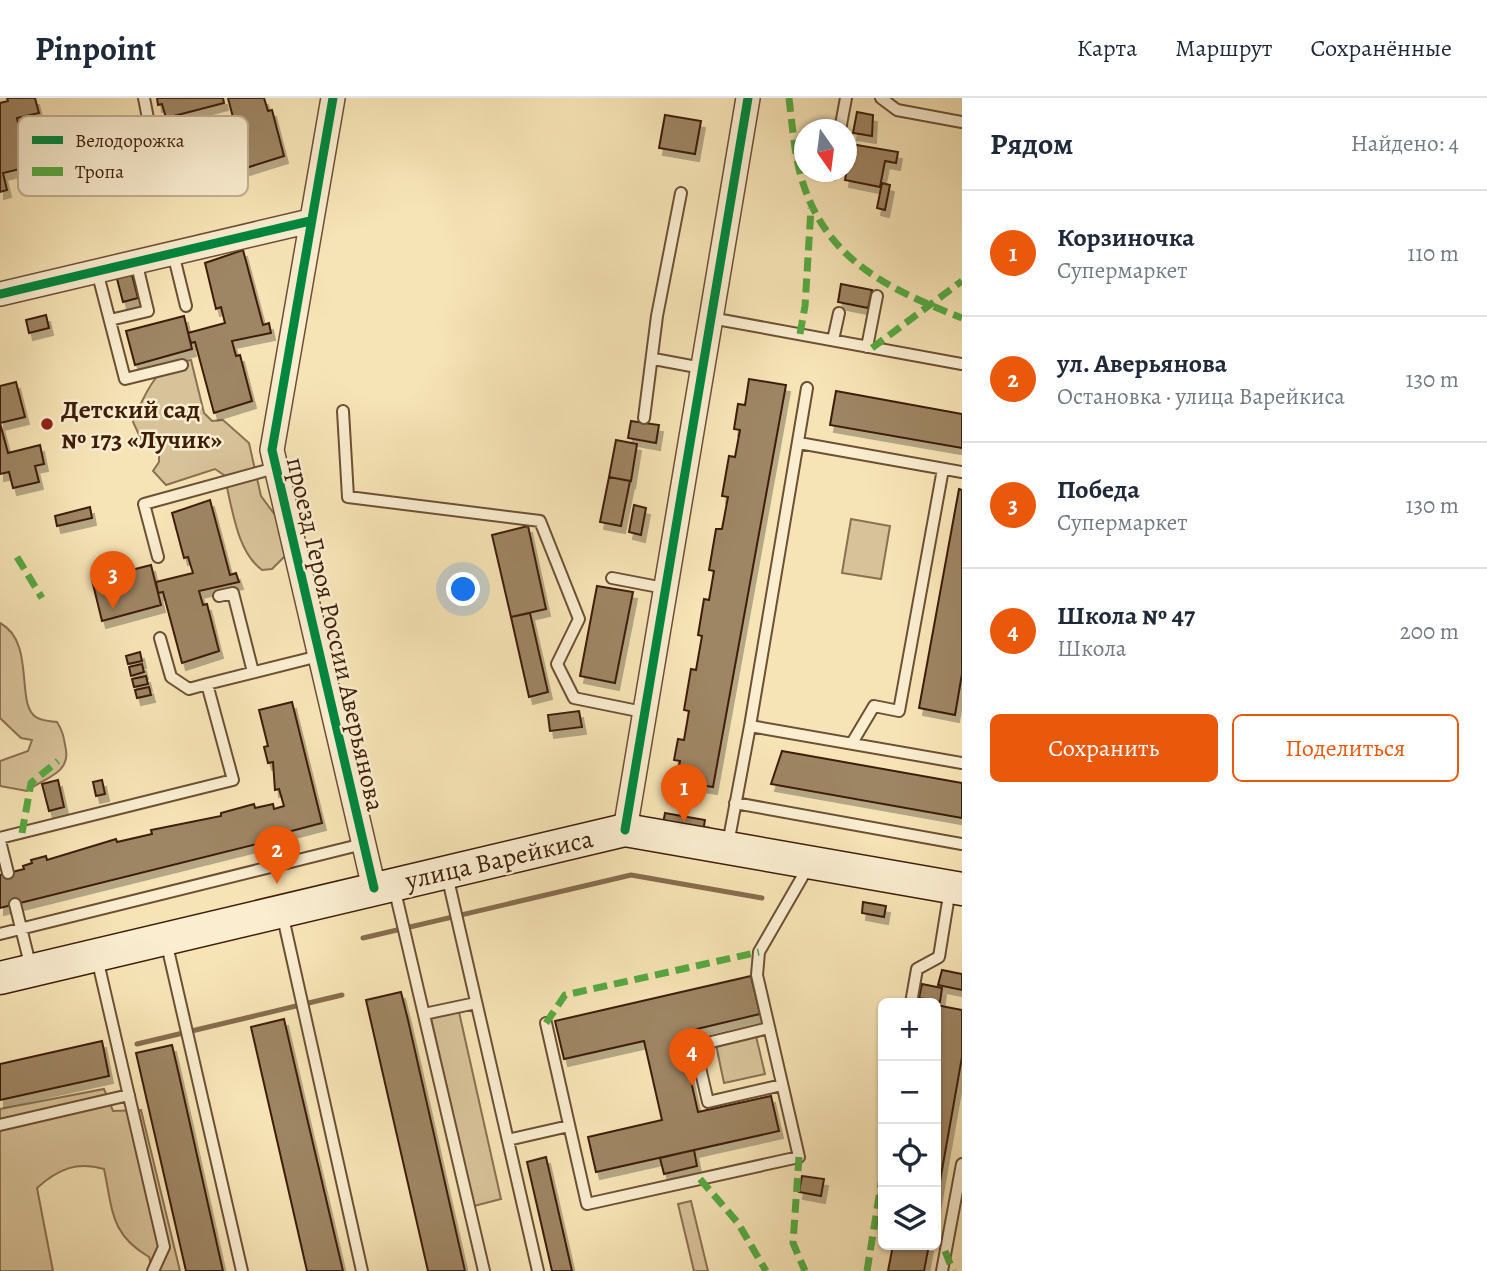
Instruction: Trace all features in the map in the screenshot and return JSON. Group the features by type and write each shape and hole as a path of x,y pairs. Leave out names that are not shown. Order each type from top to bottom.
{"main road":[{"name":"улица Варейкиса","path":"0,978 625,830 956,888"}],"street":[{"name":"проезд Героя России Аверьянова","path":"333,98 272,450 363,844 384,886"},
{"path":"625,830 748,98"},
{"path":"0,294 310,221"}],"lane":[{"path":"144,98 148,116"},
{"path":"843,119 846,98"},
{"path":"881,98 897,110 962,122"},
{"path":"644,418 654,359 657,316 681,193"},
{"path":"173,253 186,306"},
{"path":"110,320 148,311 136,261"},
{"path":"97,271 125,379 182,365"},
{"path":"867,347 877,296"},
{"path":"833,340 839,313"},
{"path":"711,318 962,364"},
{"path":"654,359 702,368"},
{"path":"727,847 807,388"},
{"path":"343,411 348,497 540,521 579,619 557,664 574,698 643,712"},
{"path":"799,443 962,472"},
{"path":"158,557 144,504 275,468"},
{"path":"852,743 874,706 899,711 943,469"},
{"path":"612,578 664,588"},
{"path":"219,596 233,593 253,672"},
{"path":"160,638 171,677 189,689 319,656"},
{"path":"8,873 0,840 233,780 207,684"},
{"path":"750,726 962,763"},
{"path":"735,803 962,844"},
{"path":"0,934 363,844"},
{"path":"546,1023 587,1204 799,1157 757,975 759,952 811,862"},
{"path":"446,872 538,1271"},
{"path":"384,886 424,1014 484,1271"},
{"path":"912,998 917,969 939,957 956,888"},
{"path":"15,904 32,971"},
{"path":"282,911 362,1271"},
{"path":"165,938 242,1271"},
{"path":"96,955 164,1247 153,1271"},
{"path":"424,1014 476,1003"},
{"path":"769,1028 695,1046 700,1068 708,1102 782,1085"},
{"path":"0,1125 129,1096"},
{"path":"508,1140 569,1126"},
{"path":"942,1271 962,1164"}],"shaded area":[{"path":"191,360 204,413 212,421 223,420 249,443 261,496 287,531 287,554 272,569 262,570 246,551 236,527 224,475 215,469 166,485 153,471 159,462 159,451 142,441 133,422 157,376 169,365"},
{"path":"851,519 890,526 881,579 842,573"},
{"path":"0,623 11,632 18,644 30,710 38,718 57,722 66,750 64,765 60,770 27,791 0,786 0,761 28,751 32,740 21,738 0,718"},
{"path":"459,1012 501,1199 474,1206 431,1018"},
{"path":"756,1036 765,1074 724,1083 716,1045"},
{"path":"104,1089 113,1111 141,1110 180,1271 153,1271 149,1257 127,1239 115,1220 104,1169 76,1166 60,1172 37,1188 53,1271 0,1271 0,1109"},
{"path":"691,1201 708,1271 694,1271 678,1204"}],"building":[{"path":"7,98 35,98 39,113 17,118 18,169 3,173 7,190 0,192 0,103 8,101"},
{"path":"157,98 223,98 224,103 174,116 165,116 162,104 158,105"},
{"path":"228,98 264,98 268,111 272,110 284,156 248,167 248,116 233,116"},
{"path":"857,112 873,115 872,136 857,134"},
{"path":"665,115 701,121 695,154 659,148"},
{"path":"857,145 898,152 896,163 885,161 880,187 855,182"},
{"path":"882,183 890,185 885,210 877,208"},
{"path":"243,250 263,325 269,323 271,333 232,341 236,356 240,355 252,401 214,413 195,342 191,343 188,333 225,323 221,307 216,309 205,263"},
{"path":"131,271 138,298 123,302 116,275"},
{"path":"841,284 872,290 868,308 838,302"},
{"path":"46,315 49,328 29,333 26,320"},
{"path":"184,316 192,349 135,365 126,331"},
{"path":"749,379 786,385 713,787 676,781 680,761 674,760 678,739 684,740 689,711 684,710 691,669 696,670 702,636 698,635 704,599 709,600 714,571 709,570 716,529 722,529 728,497 722,496 729,456 735,457 740,430 734,429 738,404 745,405"},
{"path":"16,382 25,417 0,423 0,386"},
{"path":"836,391 962,414 962,448 830,425"},
{"path":"631,421 659,425 656,443 628,438"},
{"path":"0,423 8,453 40,445 44,464 35,466 39,482 13,488 9,472 0,474"},
{"path":"616,440 637,444 631,481 609,477"},
{"path":"609,477 630,481 621,526 600,522"},
{"path":"959,489 962,490 962,674 955,715 919,708"},
{"path":"210,500 230,575 236,573 239,582 199,591 203,605 207,604 219,651 182,663 163,592 158,593 156,582 193,573 188,557 184,558 172,513"},
{"path":"634,505 646,508 641,535 629,532"},
{"path":"90,507 92,518 57,526 55,516"},
{"path":"528,526 546,609 511,617 492,535"},
{"path":"151,565 161,605 102,621 92,580"},
{"path":"597,586 633,592 615,683 580,676"},
{"path":"530,613 548,692 529,697 511,617"},
{"path":"140,652 142,661 128,664 126,656"},
{"path":"142,664 144,672 131,676 129,667"},
{"path":"146,676 148,684 134,687 132,679"},
{"path":"149,687 151,695 137,698 135,690"},
{"path":"292,702 322,823 280,834 281,838 0,908 0,875 24,869 23,866 32,863 31,860 46,856 47,860 116,839 117,842 152,834 151,830 221,816 221,813 254,804 255,808 273,804 274,809 284,806 279,789 275,790 273,762 268,763 264,747 268,746 259,710"},
{"path":"579,711 582,727 550,731 548,715"},
{"path":"782,751 962,783 962,818 771,784"},
{"path":"58,780 64,807 49,811 42,784"},
{"path":"102,780 105,794 96,796 93,782"},
{"path":"665,813 705,820 703,831 663,824"},
{"path":"863,902 886,906 884,917 862,913"},
{"path":"942,970 962,974 962,990 938,985"},
{"path":"751,976 760,1014 680,1033 698,1112 771,1096 779,1131 596,1172 588,1137 662,1120 644,1041 564,1059 555,1021"},
{"path":"922,984 942,988 941,998 919,998"},
{"path":"401,992 465,1271 428,1271 366,1000"},
{"path":"941,1006 962,1010 962,1057 941,1176"},
{"path":"284,1019 343,1271 307,1271 251,1027"},
{"path":"102,1041 109,1076 0,1100 0,1064"},
{"path":"172,1045 223,1271 186,1271 136,1053"},
{"path":"694,1150 697,1166 664,1174 660,1158"},
{"path":"546,1157 572,1271 552,1271 527,1162"},
{"path":"802,1176 824,1179 821,1196 799,1192"},
{"path":"892,1250 928,1250 924,1271 888,1271"}],"waterway":[{"path":"363,938 631,875 762,898"},
{"path":"137,1044 342,995"}],"marked path":[{"path":"789,98 800,173 810,203 824,228 841,249 883,282 962,318"},
{"path":"800,334 805,306 811,208"},
{"path":"872,348 962,281"},
{"path":"17,557 42,598"},
{"path":"22,833 31,783 58,761"},
{"path":"546,1023 565,995 759,952"},
{"path":"799,1157 793,1243 805,1271"},
{"path":"700,1179 738,1223 766,1271"},
{"path":"867,1271 881,1187"},
{"path":"945,1251 953,1271"}],"cycle path":[{"path":"333,98 272,450 374,888"},
{"path":"625,830 748,98"},
{"path":"0,294 310,221"}],"place":[{"name":"Детский сад № 173 «Лучик»","path":"47,424"},
{"name":"Победа","path":"113,609"},
{"name":"Корзиночка","path":"684,822"},
{"name":"ул. Аверьянова","path":"277,884"},
{"name":"Школа № 47","path":"692,1086"}]}
